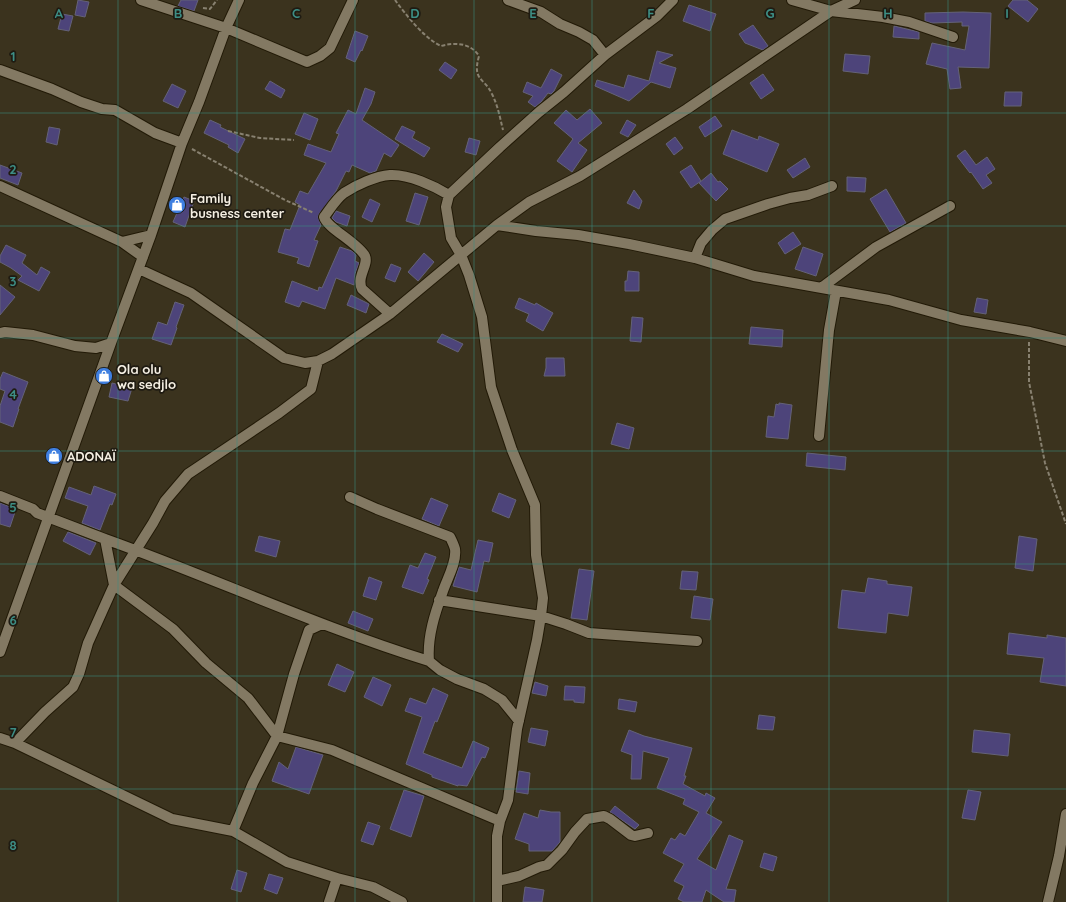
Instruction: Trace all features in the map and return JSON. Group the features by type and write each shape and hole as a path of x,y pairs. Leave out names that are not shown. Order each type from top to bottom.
{"street":[{"path":"141,0 226,28 307,62 320,56 330,48 353,0"},
{"path":"0,652 4,628 49,517 139,269 182,143 199,102 226,28 239,0"},
{"path":"508,0 541,12 560,24 579,32 593,40 605,55"},
{"path":"497,902 496,843 500,821 508,800 511,767 541,616 543,598 536,555 535,505 512,450 491,388 482,318 470,275 451,238 446,207 449,195 500,147 605,55 657,16 673,0"},
{"path":"792,0 831,11 883,17 909,22 953,37"},
{"path":"139,269 191,293 284,358 305,363 318,361 332,354 390,314 497,225 529,202 580,176 641,136 687,109 831,11 855,0"},
{"path":"0,70 52,89 81,102 102,109 115,110 156,133 182,143"},
{"path":"390,314 362,290 360,286 362,272 366,261 364,254 326,221 324,217 333,204 344,194 376,178 390,175 419,181 438,188 449,195"},
{"path":"0,186 122,242 143,257"},
{"path":"695,258 701,243 712,230 725,219 768,204 808,195 832,186"},
{"path":"821,288 876,247 950,206"},
{"path":"497,225 585,237 695,258 754,276 889,300 961,320 1030,332 1066,341"},
{"path":"122,242 151,235"},
{"path":"819,436 829,330 836,291"},
{"path":"0,334 5,332 33,335 75,346 96,348 111,343"},
{"path":"15,743 45,712 73,687 79,674 88,643 114,585 165,501 188,474 279,413 311,389 318,361"},
{"path":"0,496 33,509 37,514 49,517 136,550 322,624 384,647 429,661 440,670 502,700 519,721"},
{"path":"350,497 450,537 455,550 453,564 439,600 428,647 429,661"},
{"path":"105,539 114,585 173,629 206,663 248,698 277,736 332,750 500,821"},
{"path":"439,600 506,612 541,616 588,633 697,641"},
{"path":"233,831 253,783 277,736 294,674 309,630 322,624"},
{"path":"0,738 15,743 172,819 233,831 287,862 337,878 373,887 402,902"},
{"path":"1048,902 1059,856 1066,814"},
{"path":"497,880 519,876 539,866 547,865 562,850 574,832 588,819 604,816 631,835 635,836 648,833"},
{"path":"329,902 337,878"}],"path":[{"path":"395,0 409,19 434,43 442,46 453,43 468,47 479,56 476,66 476,74 492,93 499,111 503,132 500,147"},
{"path":"228,131 260,138 294,140"},
{"path":"182,143 218,165 285,200 324,217"},
{"path":"1030,332 1029,382 1045,463 1066,524"}],"building":[{"path":"78,0 89,2 85,17 75,15"},
{"path":"181,0 198,0 194,11 178,6"},
{"path":"1013,0 1027,0 1038,9 1028,22 1008,6"},
{"path":"689,5 716,14 710,31 683,21"},
{"path":"925,13 991,13 989,68 958,67 961,88 950,89 947,69 926,64 932,43 965,50 969,26 962,26 962,22 932,23 925,21"},
{"path":"62,14 73,16 69,31 58,29"},
{"path":"753,25 768,46 763,50 745,43 739,34"},
{"path":"894,26 919,32 919,39 893,37"},
{"path":"355,31 368,36 362,51 361,50 355,62 346,58"},
{"path":"657,51 673,55 659,63 676,68 670,88 651,82 629,101 595,86 597,80 624,88 628,75 649,81"},
{"path":"845,54 870,56 868,74 843,71"},
{"path":"445,62 457,70 451,79 439,70"},
{"path":"551,69 562,75 554,91 551,94 548,93 535,107 528,102 533,96 523,92 527,82 541,88"},
{"path":"763,74 774,90 761,99 750,83"},
{"path":"270,81 285,90 281,98 265,89"},
{"path":"172,84 186,91 178,108 163,101"},
{"path":"365,88 375,92 371,104 362,120 399,145 391,157 384,153 376,171 370,173 352,165 349,172 346,171 336,191 319,214 318,217 321,225 314,240 318,241 309,267 297,263 299,258 278,252 285,229 290,230 300,205 295,202 300,191 308,194 326,163 304,155 308,144 331,152 339,134 336,133 348,110 356,114"},
{"path":"1005,92 1022,92 1021,106 1004,106"},
{"path":"590,109 602,123 578,143 587,150 572,172 557,161 573,139 554,123 566,110 577,120"},
{"path":"304,113 318,119 310,140 295,134"},
{"path":"715,116 722,126 705,137 699,127"},
{"path":"210,120 221,125 220,127 245,139 238,153 228,147 229,145 204,133"},
{"path":"627,120 636,125 628,137 620,133"},
{"path":"402,126 415,132 412,138 430,148 424,157 395,139"},
{"path":"49,127 60,129 57,145 46,142"},
{"path":"732,130 758,140 759,136 779,144 767,172 723,154"},
{"path":"675,137 683,148 674,155 666,144"},
{"path":"469,138 480,141 476,155 465,152"},
{"path":"965,150 976,165 987,157 995,169 986,175 992,183 983,189 957,156"},
{"path":"805,158 810,167 793,178 787,170"},
{"path":"0,165 22,173 18,185 0,178"},
{"path":"691,165 701,181 691,188 680,172"},
{"path":"711,173 718,182 720,181 728,189 716,201 699,183"},
{"path":"847,177 866,178 865,192 847,191"},
{"path":"886,189 906,223 890,232 870,199"},
{"path":"634,190 642,201 639,209 627,203"},
{"path":"415,193 428,197 419,225 406,221"},
{"path":"184,197 194,201 185,227 173,222"},
{"path":"370,199 380,204 372,222 362,217"},
{"path":"336,211 350,216 347,226 336,222 332,218"},
{"path":"793,232 801,244 785,254 778,243"},
{"path":"6,245 26,255 22,263 37,275 41,267 50,272 39,291 18,280 22,276 0,262 0,256"},
{"path":"340,247 352,251 356,255 355,261 359,263 355,274 354,285 336,278 325,309 302,301 299,307 285,302 292,281 318,291 319,287 322,288"},
{"path":"803,247 823,254 816,276 795,269"},
{"path":"424,253 434,262 418,281 408,272"},
{"path":"391,264 401,268 395,282 385,278"},
{"path":"628,271 639,272 639,291 625,291 625,281 627,281"},
{"path":"0,285 15,297 0,315"},
{"path":"351,295 369,304 366,313 347,305"},
{"path":"519,298 535,305 536,303 553,313 543,331 526,321 529,314 515,308"},
{"path":"977,298 988,300 986,314 974,312"},
{"path":"175,302 184,305 171,345 152,339 158,322 167,325"},
{"path":"632,317 643,318 641,342 630,341"},
{"path":"751,327 783,330 782,347 749,344"},
{"path":"442,334 463,344 458,352 437,342"},
{"path":"546,358 564,358 565,376 544,376"},
{"path":"3,372 28,382 13,427 0,422 0,406 5,391 0,389 0,379"},
{"path":"112,383 132,388 128,401 109,397"},
{"path":"779,403 792,405 788,439 766,437 768,416 774,417 776,404 779,405"},
{"path":"617,423 634,428 629,449 611,444"},
{"path":"807,453 846,457 845,470 806,466"},
{"path":"94,486 116,494 112,505 110,504 100,530 82,523 88,506 65,498 69,487 91,495"},
{"path":"499,493 516,500 509,518 492,511"},
{"path":"431,498 448,505 439,526 422,519"},
{"path":"0,503 16,509 10,527 0,524"},
{"path":"68,532 96,543 90,555 63,541"},
{"path":"259,536 280,541 276,557 255,551"},
{"path":"1019,536 1037,539 1033,571 1015,568"},
{"path":"478,540 493,543 489,562 484,561 477,592 453,586 459,567 471,570"},
{"path":"425,553 436,557 423,594 402,587 410,565 418,568"},
{"path":"579,569 594,571 587,620 571,618"},
{"path":"682,571 698,572 696,590 680,589"},
{"path":"369,577 382,582 376,600 363,596"},
{"path":"868,578 887,581 887,584 912,587 908,616 888,613 886,633 838,628 842,590 865,593"},
{"path":"694,596 713,599 710,620 691,618"},
{"path":"353,611 373,619 368,631 348,623"},
{"path":"1009,633 1047,638 1047,635 1066,638 1066,686 1040,682 1044,658 1007,654"},
{"path":"337,664 354,672 345,692 328,685"},
{"path":"373,677 391,685 382,706 364,697"},
{"path":"535,682 548,686 546,696 532,693"},
{"path":"565,686 585,687 584,703 574,702 574,700 564,700"},
{"path":"433,688 448,695 437,722 435,721 423,753 462,768 473,741 489,748 485,758 482,757 467,786 458,786 432,777 432,775 406,764 422,717 405,711 410,698 426,704"},
{"path":"619,699 637,702 635,712 618,709"},
{"path":"759,715 775,717 773,730 757,729"},
{"path":"531,728 548,731 545,746 528,742"},
{"path":"629,730 644,736 692,748 683,784 705,796 706,793 715,798 706,813 722,822 697,859 716,870 729,835 743,841 726,889 736,890 734,902 724,902 706,890 702,902 684,902 678,899 684,886 674,881 684,864 663,853 671,838 675,840 680,833 685,836 699,812 683,804 685,799 657,788 669,758 643,751 641,779 631,779 632,755 621,751"},
{"path":"974,730 1010,734 1008,756 972,752"},
{"path":"296,747 323,755 309,794 272,781 279,762 288,769"},
{"path":"519,771 530,773 528,794 516,792"},
{"path":"404,790 424,796 411,837 390,829"},
{"path":"968,790 981,792 975,820 962,818"},
{"path":"615,806 639,825 635,829 610,812"},
{"path":"540,810 560,812 560,842 552,851 529,851 529,844 515,839 524,813 538,818"},
{"path":"368,822 380,826 373,845 361,841"},
{"path":"764,853 777,857 773,871 760,867"},
{"path":"237,870 247,873 241,892 231,889"},
{"path":"269,874 283,878 277,894 264,889"},
{"path":"525,887 544,890 542,902 523,902"}],"place":[{"name":"Family busness center","path":"177,205"},
{"name":"Ola olu wa sedjlo","path":"104,376"},
{"name":"ADONAÏ","path":"54,456"}]}
